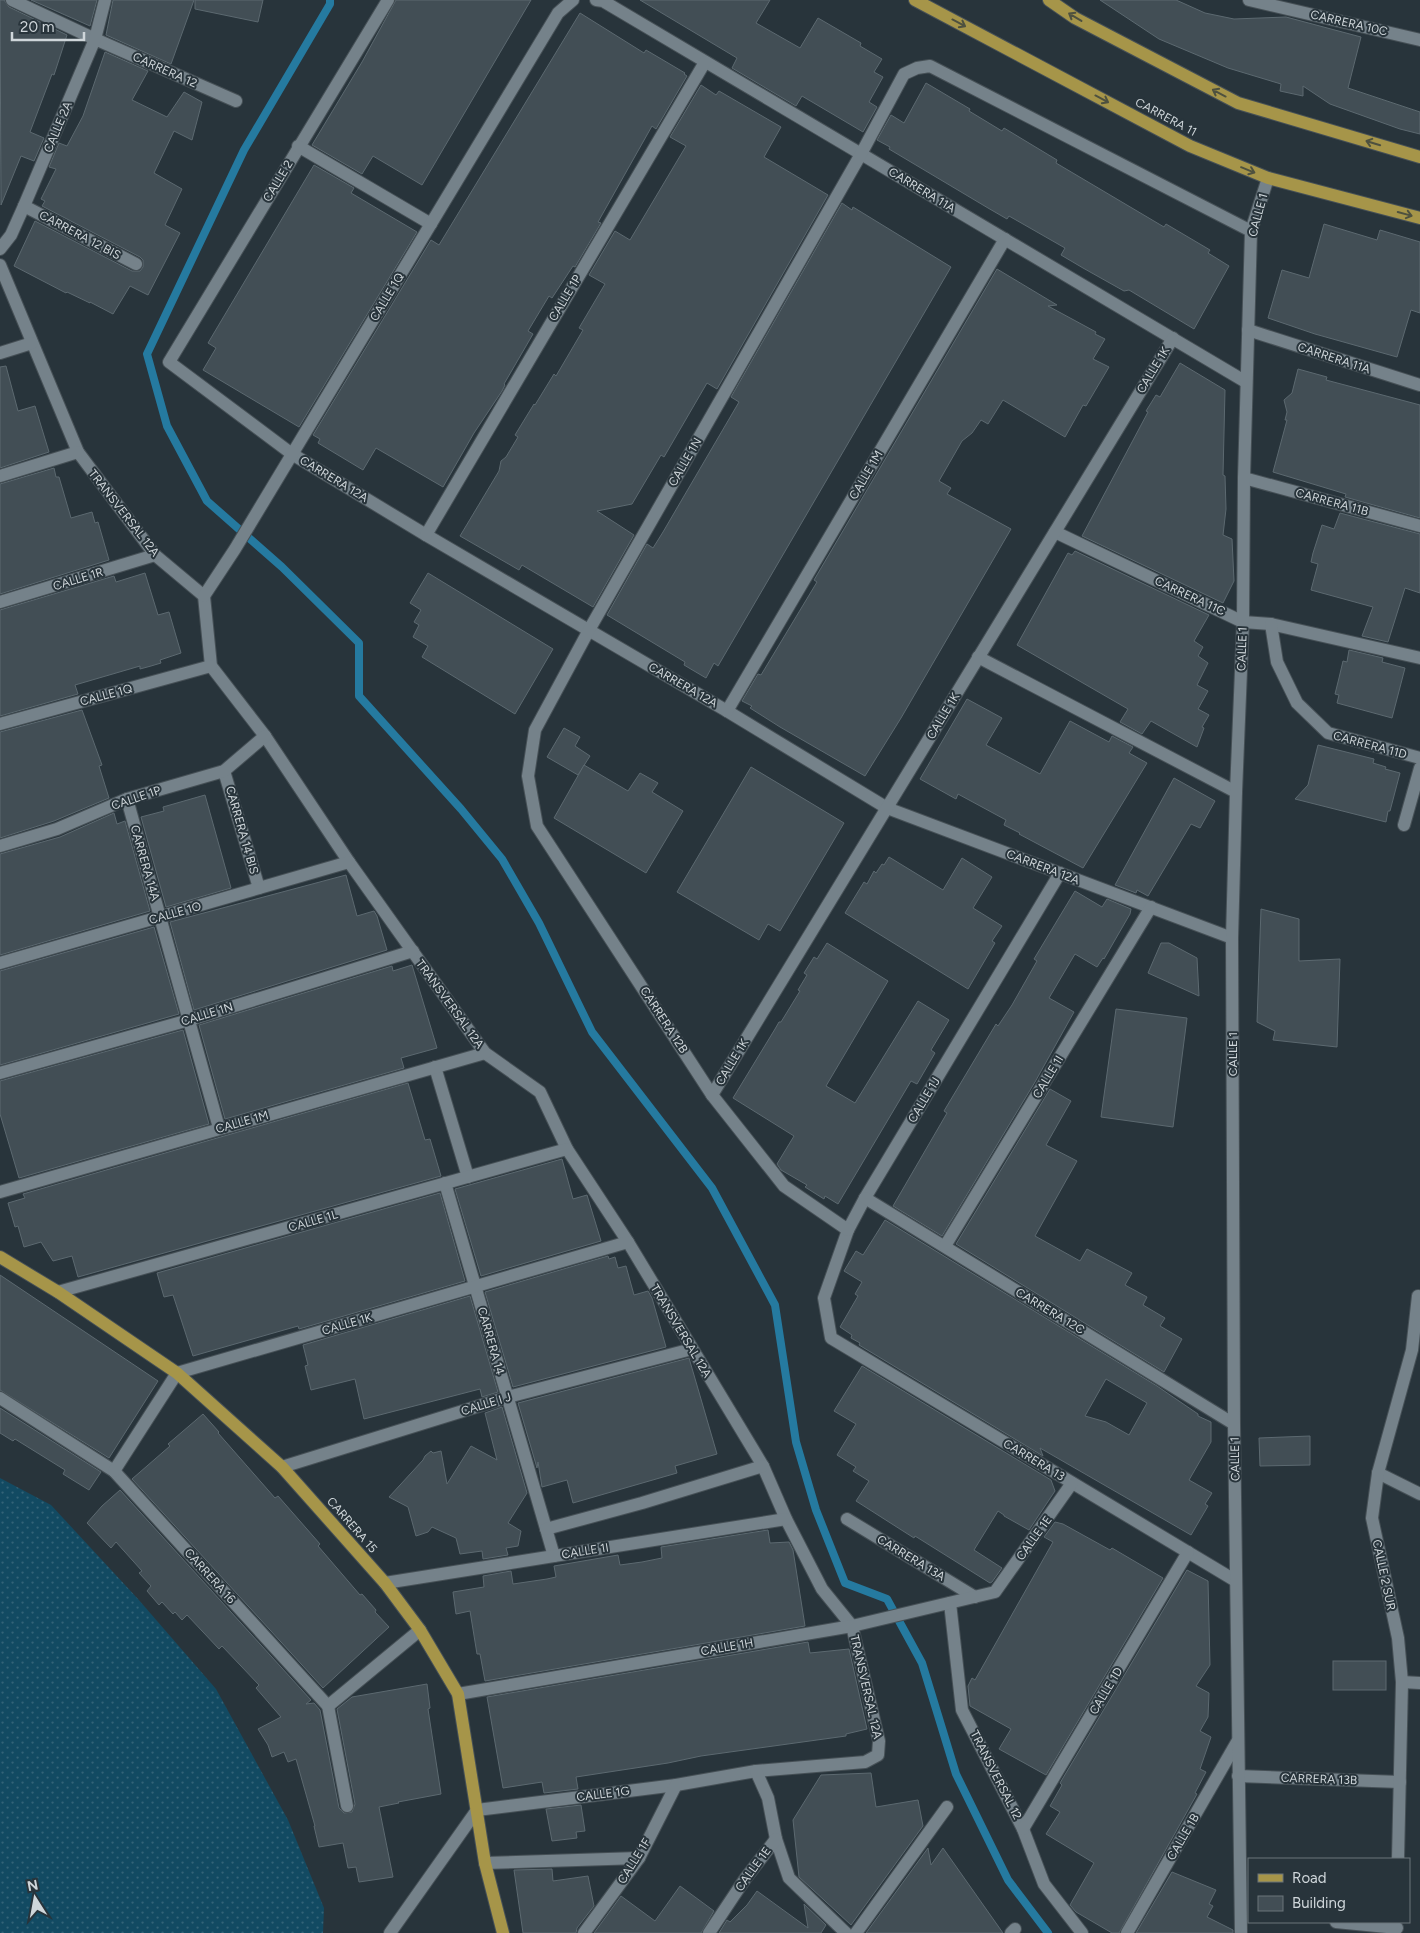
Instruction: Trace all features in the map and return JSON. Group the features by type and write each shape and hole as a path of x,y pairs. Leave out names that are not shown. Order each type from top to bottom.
{"main road":[{"name":"CARRERA 11","path":"916,0 1190,146 1268,178 1420,218"},
{"path":"1049,0 1076,18 1238,103 1420,157"},
{"name":"CARRERA 15","path":"0,1257 58,1292 177,1373 282,1467 385,1583 420,1630 458,1694 486,1862 502,1933"}],"street":[{"name":"CARRERA 12","path":"12,0 96,40 236,101"},
{"name":"CALLE 2A","path":"0,250 11,235 96,40 105,0"},
{"name":"CALLE 2","path":"169,362 388,0"},
{"name":"CALLE 1Q","path":"204,596 235,549 558,13 573,0"},
{"name":"CARRERA 11A","path":"596,0 603,2 1005,238 1246,382"},
{"name":"CARRERA 10C","path":"1249,0 1300,6 1420,40"},
{"name":"CALLE 1P","path":"426,535 705,62"},
{"name":"CALLE 1N","path":"528,776 535,730 589,630 861,154 904,74 917,68 930,66 1251,231"},
{"path":"298,146 431,224"},
{"name":"CALLE 1","path":"1241,1933 1245,1913 1238,1776 1232,938 1243,622 1244,478 1251,231 1268,178"},
{"name":"CARRERA 12 BIS","path":"24,206 136,264"},
{"name":"CALLE 1M","path":"727,711 1005,238"},
{"name":"TRANSVERSAL 12A","path":"0,265 78,452 155,555 204,596"},
{"name":"CARRERA 11A","path":"1248,330 1420,385"},
{"name":"CALLE 1K","path":"712,1095 1173,338"},
{"path":"0,353 32,343"},
{"name":"CARRERA 12A","path":"169,362 292,454 426,535 727,711 887,808 1232,938"},
{"path":"0,476 78,452"},
{"name":"CARRERA 11B","path":"1244,478 1420,526"},
{"name":"CARRERA 11C","path":"1055,532 1243,622 1271,624 1420,658"},
{"name":"CALLE 1R","path":"0,602 155,555"},
{"path":"204,596 211,666"},
{"name":"CARRERA 11D","path":"1271,624 1277,662 1297,703 1328,734 1420,758"},
{"path":"978,657 1236,792"},
{"name":"CALLE 1Q","path":"0,724 211,666"},
{"name":"TRANSVERSAL 12A","path":"211,666 264,736 349,862 485,1053 540,1092 567,1148 628,1242 763,1466 786,1519 822,1589 857,1624 879,1741 878,1755"},
{"name":"CALLE 1P","path":"0,846 57,829 127,799 224,771 264,736"},
{"path":"1404,825 1420,768"},
{"name":"CARRERA 14 BIS","path":"224,771 259,888"},
{"name":"CARRERA 12B","path":"528,776 536,826 712,1095 784,1186 848,1230"},
{"name":"CARRERA 14A","path":"127,799 219,1128"},
{"name":"CALLE 1O","path":"0,963 349,862"},
{"name":"CALLE 1J","path":"832,1338 824,1298 848,1230 865,1198 1060,873"},
{"name":"CALLE 1I","path":"945,1246 1151,907"},
{"name":"CALLE 1N","path":"0,1073 189,1020 413,951"},
{"name":"CALLE 1M","path":"0,1192 485,1053"},
{"path":"435,1067 468,1177"},
{"name":"CALLE 1L","path":"58,1292 567,1148"},
{"name":"CARRERA 14","path":"445,1183 554,1556"},
{"name":"CARRERA 12C","path":"865,1198 1234,1424"},
{"name":"CALLE 1K","path":"177,1373 628,1242"},
{"name":"CALLE 2 SUR","path":"1398,1858 1402,1682 1398,1638 1372,1518 1378,1473 1416,1351 1418,1296"},
{"name":"CARRERA 13","path":"832,1338 1236,1581"},
{"name":"CALLE I J","path":"282,1467 508,1397 692,1348"},
{"path":"114,1470 177,1373"},
{"name":"CARRERA 16","path":"0,1398 114,1470 328,1706"},
{"path":"546,1528 642,1504 763,1466"},
{"path":"1378,1473 1420,1494"},
{"name":"CALLE 1E","path":"995,1592 1072,1483"},
{"name":"CALLE 1I","path":"385,1583 786,1519"},
{"name":"CARRERA 13A","path":"847,1519 975,1597"},
{"name":"CALLE 1D","path":"1024,1829 1188,1552"},
{"name":"CALLE 1H","path":"458,1694 857,1624 995,1592"},
{"name":"TRANSVERSAL 12","path":"945,1604 962,1710 1024,1829 1044,1884 1082,1933"},
{"path":"347,1806 328,1706 420,1630"},
{"path":"1402,1682 1420,1683"},
{"name":"CALLE 1B","path":"1127,1933 1238,1741"},
{"name":"CALLE 1G","path":"477,1810 676,1785 756,1771 865,1762 878,1755"},
{"name":"CALLE 1E","path":"708,1933 745,1879 776,1839 768,1798 756,1771"},
{"name":"CARRERA 13B","path":"1238,1776 1400,1782"},
{"name":"CALLE 1F","path":"584,1933 639,1858 676,1785"},
{"path":"856,1933 947,1807"},
{"path":"390,1933 477,1810"},
{"path":"776,1839 789,1878 846,1933"},
{"path":"486,1862 639,1858"},
{"path":"1346,1923 1397,1928"}],"shaded area":[{"path":"0,1478 51,1505 138,1599 216,1689 288,1820 324,1908 323,1933 0,1933"}],"building":[{"path":"0,0 4,0 9,7 67,35 54,75 52,74 30,132 44,138 34,161 21,156 1,205"},
{"path":"31,0 97,0 90,26"},
{"path":"113,0 194,0 171,64 106,35"},
{"path":"195,0 263,0 258,22 195,9"},
{"path":"396,0 531,0 422,185 373,156 362,174 312,145 362,62"},
{"path":"640,0 770,0 756,23 800,48 818,18 861,43 860,46 882,59 874,72 883,77 869,102 877,107 863,132 802,96 796,106 732,68 737,58"},
{"path":"1100,0 1176,0 1205,13 1234,19 1286,17 1361,37 1348,88 1420,112 1420,134 1400,129 1330,104 1303,86 1303,96 1280,91 1281,84 1228,68 1159,39"},
{"path":"580,13 644,53 646,50 687,76 656,129 652,126 598,222 601,223 575,267 573,266 552,298 549,296 528,331 533,334 504,384 502,391 474,433 443,487 376,448 363,470 318,443 320,439 313,435 431,240 439,245"},
{"path":"105,52 148,71 132,100 167,117 184,92 202,102 192,140 174,131 154,173 182,189 165,225 180,233 148,295 130,286 113,314 90,302 66,293 14,266 35,221 132,271 140,271 143,267 143,260 140,257 42,206 45,201 41,199 56,169 49,167 59,143 67,146 83,116"},
{"path":"926,83 970,109 969,111 1002,131 1004,128 1057,160 1056,163 1164,227 1166,224 1210,250 1208,253 1229,266 1194,329 1129,290 1124,291 1061,255 1065,248 1009,216 1007,219 877,140 891,115 904,123"},
{"path":"701,85 716,95 719,91 781,127 764,157 828,195 717,389 707,383 664,457 661,455 632,504 597,511 634,535 593,607 522,565 519,570 460,536 499,471 501,461 506,457 518,437 515,435 554,374 556,376 583,330 579,328 605,284 589,275 615,231 630,240 686,146 670,137"},
{"path":"314,165 354,188 351,193 417,232 299,427 203,370 216,348 208,343"},
{"path":"842,203 852,210 853,207 951,267 718,666 714,663 706,678 684,665 685,662 607,615 647,544 653,548 663,532 739,402 731,397"},
{"path":"1324,224 1377,240 1380,230 1420,242 1420,313 1411,310 1397,357 1315,334 1268,318 1282,270 1309,278"},
{"path":"997,269 1057,305 1048,306 1096,332 1095,334 1105,339 1093,359 1109,367 1086,406 1083,405 1065,437 1003,400 988,424 981,420 972,433 962,441 939,481 951,488 947,494 1011,529 865,776 780,727 750,708 752,706 742,701 758,674 761,675 817,582 814,580"},
{"path":"1180,363 1225,390 1223,475 1225,476 1226,509 1223,535 1232,539 1234,581 1223,603 1082,536 1148,412 1146,411 1156,395 1160,397"},
{"path":"6,366 18,411 35,406 49,452 0,468 0,367"},
{"path":"1298,369 1327,377 1326,380 1420,405 1420,518 1345,497 1346,494 1273,472 1287,420 1285,420 1287,412 1284,400 1292,393"},
{"path":"54,468 56,477 59,477 71,518 92,512 95,523 98,522 109,560 0,594 0,484"},
{"path":"1340,513 1420,534 1420,593 1405,588 1388,642 1362,636 1373,607 1311,590 1318,564 1311,562 1322,525 1334,529"},
{"path":"1075,551 1209,615 1194,641 1203,647 1198,656 1208,663 1197,685 1208,691 1198,709 1209,715 1202,727 1204,728 1197,747 1151,721 1142,734 1120,722 1128,709 1017,645 1068,553 1072,555"},
{"path":"145,573 158,615 169,612 181,653 160,660 161,663 140,669 140,666 75,685 78,694 0,716 0,610 114,576 116,582"},
{"path":"428,573 553,649 515,714 422,657 428,646 413,637 419,625 414,622 421,610 410,603"},
{"path":"1349,650 1383,658 1382,662 1405,668 1392,718 1337,703 1339,695 1335,694 1343,661 1347,662"},
{"path":"967,699 1002,718 986,745 1040,774 1070,721 1109,742 1112,736 1133,747 1129,753 1147,763 1083,868 1004,825 1006,820 958,794 956,799 920,779"},
{"path":"82,710 102,765 99,766 109,798 54,821 0,838 0,732"},
{"path":"564,728 580,737 575,746 590,756 578,775 547,757"},
{"path":"1318,745 1374,759 1373,763 1400,773 1386,822 1295,799 1308,785"},
{"path":"584,765 628,791 640,773 658,783 652,792 683,811 646,873 554,818"},
{"path":"751,767 844,823 780,931 768,924 759,940 677,892"},
{"path":"1174,778 1215,801 1200,828 1191,824 1148,896 1137,890 1136,893 1115,885"},
{"path":"205,795 231,888 166,907 141,817 164,811 163,807"},
{"path":"114,813 117,824 125,821 150,911 0,955 0,854 60,837"},
{"path":"889,857 943,890 962,858 992,877 973,908 1002,926 992,941 995,943 968,989 845,913 864,882 867,884 874,871 876,873"},
{"path":"346,875 357,916 374,911 387,950 194,1010 170,922"},
{"path":"1075,891 1102,907 1107,899 1131,909 1130,914 1104,959 1097,967 1075,954 1049,998 1074,1012 1035,1082 942,1236 893,1206 947,1113 944,1111 996,1024 998,1026 1012,1005 1037,961 1034,959"},
{"path":"1261,909 1299,919 1299,961 1340,959 1337,1047 1273,1040 1275,1031 1257,1022"},
{"path":"154,927 179,1014 0,1065 0,971"},
{"path":"827,943 888,981 826,1086 855,1103 918,1001 949,1020 931,1050 935,1053 917,1084 911,1081 838,1204 825,1196 824,1199 805,1187 807,1185 781,1170 777,1164 794,1136 733,1098 800,991 798,990 807,975 804,973 814,957 817,959"},
{"path":"1161,943 1169,943 1197,958 1199,996 1148,973"},
{"path":"412,965 437,1048 401,1058 404,1068 225,1119 199,1025 392,966 393,971"},
{"path":"1116,1009 1187,1018 1173,1127 1101,1117"},
{"path":"183,1030 209,1124 19,1178 0,1114 0,1081"},
{"path":"408,1083 425,1140 430,1139 441,1176 78,1277 72,1256 53,1261 41,1242 24,1247 18,1226 15,1227 8,1203 25,1198 23,1194"},
{"path":"1050,1089 1071,1101 1046,1145 1077,1161 1035,1236 1080,1261 1087,1249 1132,1273 1125,1285 1147,1297 1143,1305 1165,1318 1160,1326 1182,1339 1164,1372 956,1244"},
{"path":"562,1159 573,1199 587,1195 601,1241 481,1276 455,1189"},
{"path":"440,1193 465,1281 299,1329 298,1326 193,1356 173,1295 164,1297 157,1273"},
{"path":"885,1220 1157,1386 1198,1414 1198,1416 1211,1422 1211,1442 1189,1480 1212,1493 1205,1504 1208,1506 1191,1535 1040,1448 1043,1456 859,1345 860,1343 851,1338 852,1335 840,1327 858,1296 855,1294 862,1282 844,1271 856,1251 863,1255","holes":["1106,1379 1147,1403 1129,1435 1106,1422 1085,1416"]},
{"path":"608,1256 609,1259 615,1257 618,1268 626,1266 634,1295 648,1291 652,1298 666,1347 513,1387 485,1292"},
{"path":"0,1275 158,1381 109,1458 0,1390"},
{"path":"470,1296 498,1392 482,1397 480,1389 364,1419 355,1379 311,1390 305,1366 308,1365 303,1345"},
{"path":"689,1358 717,1454 675,1466 677,1473 573,1503 567,1480 542,1487 538,1462 537,1468 518,1403"},
{"path":"862,1366 1051,1480 1055,1491 1029,1530 998,1511 974,1550 1002,1568 992,1582 990,1583 915,1536 914,1538 856,1501 869,1481 853,1471 856,1467 837,1455 856,1424 834,1411"},
{"path":"502,1407 527,1493 508,1523 521,1531 518,1546 506,1548 508,1555 483,1559 482,1551 460,1554 456,1538 432,1527 428,1532 416,1536 408,1507 389,1497 431,1451 433,1453 441,1451 447,1484 471,1446 497,1460 485,1413"},
{"path":"0,1408 101,1472 89,1490 63,1474 65,1470 15,1439 13,1441 0,1433"},
{"path":"203,1414 275,1498 278,1496 320,1544 318,1546 389,1627 323,1688 132,1479 170,1446 168,1444"},
{"path":"1310,1436 1310,1465 1260,1466 1259,1438"},
{"path":"120,1490 311,1700 306,1704 314,1703 320,1710 339,1808 344,1813 352,1812 355,1804 337,1709 352,1697 427,1684 430,1708 428,1709 441,1794 379,1807 393,1877 359,1882 356,1867 348,1868 343,1843 319,1847 296,1759 288,1762 284,1752 272,1757 268,1745 258,1729 281,1717 256,1688 259,1685 222,1646 219,1649 187,1615 182,1620 175,1612 173,1614 162,1602 159,1605 147,1591 151,1586 139,1573 142,1571 116,1542 111,1548 87,1523"},
{"path":"1055,1522 1063,1524 1110,1550 1112,1548 1163,1578 1046,1775 999,1749 1011,1729 970,1706 968,1686 972,1678 975,1680 1053,1542 1044,1537"},
{"path":"768,1530 770,1543 789,1542 793,1550 805,1626 485,1681 480,1654 477,1654 470,1611 456,1614 453,1592 484,1587 483,1576 511,1571 513,1584 547,1579 556,1577 554,1566 618,1555 620,1565 642,1562 662,1558 661,1547"},
{"path":"1187,1570 1208,1581 1210,1665 1196,1686 1209,1693 1208,1717 1200,1731 1211,1737 1200,1769 1206,1772 1195,1793 1197,1794 1119,1933 1112,1933 1076,1912 1070,1905 1094,1863 1046,1834 1060,1812 1050,1806 1062,1785 1060,1783"},
{"path":"808,1642 810,1653 849,1649 867,1729 846,1734 846,1736 701,1756 576,1777 578,1789 544,1793 542,1782 503,1788 487,1697"},
{"path":"1333,1661 1386,1661 1386,1690 1333,1690"},
{"path":"871,1773 876,1807 918,1800 923,1826 851,1925 799,1877 793,1820 821,1775"},
{"path":"581,1805 585,1831 576,1832 577,1838 552,1841 546,1809"},
{"path":"928,1848 931,1865 943,1848 1003,1933 866,1933"},
{"path":"552,1869 553,1881 588,1876 594,1906 577,1928 576,1933 523,1933 514,1870"},
{"path":"1172,1872 1216,1890 1209,1904 1213,1906 1207,1917 1233,1930 1233,1933 1136,1933"},
{"path":"680,1886 714,1911 701,1933 594,1933 621,1896 655,1921"},
{"path":"757,1891 808,1928 804,1904 826,1925 821,1933 719,1933 727,1920 730,1922 747,1905"}],"waterway":[{"path":"330,0 330,4 244,150 147,354 167,426 207,501 282,567 359,643 359,696 461,809 502,859 539,923 592,1032 712,1188 775,1305 796,1442 816,1510 845,1583 887,1599 922,1663 956,1774 1008,1880 1048,1933"}]}
